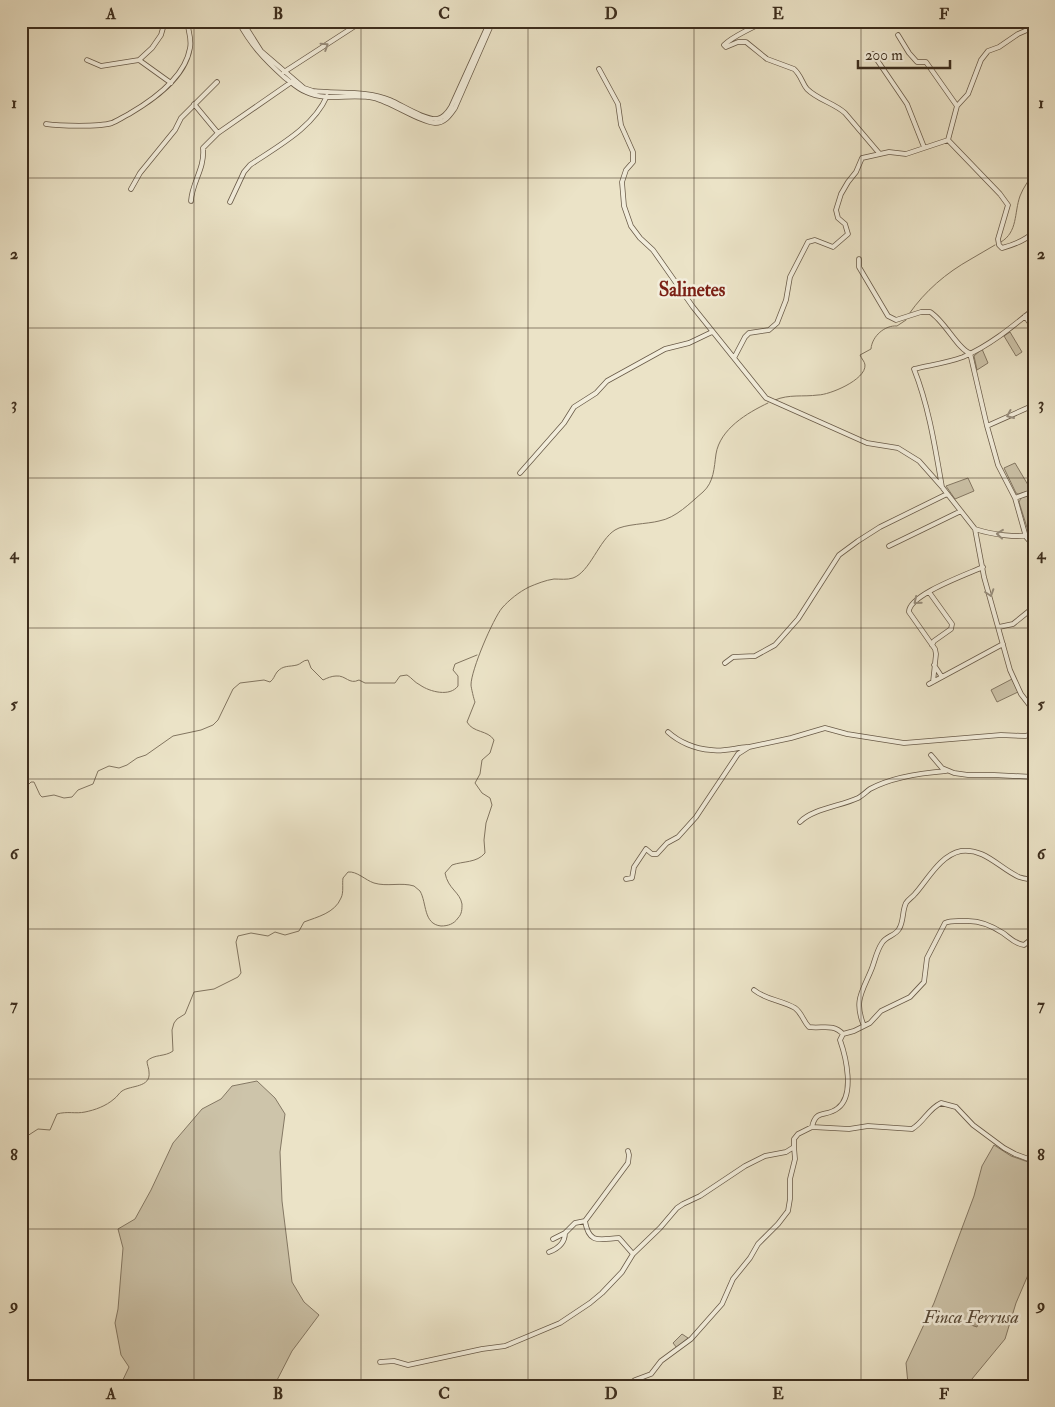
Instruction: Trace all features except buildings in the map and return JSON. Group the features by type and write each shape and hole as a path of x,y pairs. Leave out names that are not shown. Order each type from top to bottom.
{"street":[{"path":"87,60 101,66 139,60 152,48 161,35 163,28 161,21"},
{"path":"46,124 58,126 111,123 157,96 185,63 191,40 187,21"},
{"path":"240,21 261,51 292,82 304,88 328,95 376,95 430,118 440,118 451,107 492,21"},
{"path":"352,21 355,26"},
{"path":"282,73 355,26 367,21"},
{"path":"769,21 739,35 724,46 746,42 767,59 781,63 798,72 808,90 840,107 880,154"},
{"path":"948,140 957,106 968,94 981,60 988,52 1034,27"},
{"path":"898,35 917,62 926,62 957,106"},
{"path":"873,54 908,104 924,147"},
{"path":"139,60 170,82"},
{"path":"599,69 618,104 621,125 633,152 633,162 626,170 622,182 627,218 635,232 653,250 712,332 766,398 867,443 898,448 918,461 942,487 975,529 1010,670 1016,684 1034,712"},
{"path":"131,189 140,172 175,130 181,118 217,82"},
{"path":"191,201 191,194 203,164 204,148 218,132 292,82"},
{"path":"230,202 244,172 250,165 305,126 314,117 328,95"},
{"path":"194,104 218,132"},
{"path":"734,358 749,333 769,330 777,323 786,300 790,277 808,242 815,240 832,247 848,234 836,213 841,194 856,172 862,158 889,152 906,154 948,140"},
{"path":"948,140 1000,194 1008,205 998,240 999,246 1002,248 1008,246 1034,232"},
{"path":"860,259 859,267 888,316 896,320 921,312 930,312 948,329 964,351 970,353"},
{"path":"942,487 931,424 914,369 949,361 970,353 1002,334 1034,309"},
{"path":"1024,316 1034,329"},
{"path":"520,473 564,423 574,407 596,393 607,381 665,349 689,344 712,332"},
{"path":"970,353 998,465 1015,498 1026,537 1034,546"},
{"path":"987,426 1034,405"},
{"path":"1015,498 1034,491"},
{"path":"725,663 733,657 755,656 775,646 798,619 839,554 880,527 947,494"},
{"path":"889,546 961,511"},
{"path":"975,529 1026,537 1034,534"},
{"path":"983,567 929,592 912,604 909,608 910,612 928,639 933,643 936,654 931,683 1003,644"},
{"path":"929,592 952,624 951,629 933,643"},
{"path":"999,627 1013,624 1034,607"},
{"path":"934,665 942,676"},
{"path":"933,676 942,676"},
{"path":"668,732 686,744 712,751 749,747 825,728 847,734 904,743 1034,734"},
{"path":"626,879 632,878 634,867 646,849 652,854 657,854 668,843 678,837 702,810 738,754 749,747"},
{"path":"931,755 946,771"},
{"path":"800,822 808,816 858,798 871,789 918,773 946,771 968,775 1034,777"},
{"path":"864,1026 860,1013 861,991 882,943 900,928 907,901 939,865 954,853 976,851 1018,876 1034,880"},
{"path":"812,1127 817,1115 839,1108 846,1097 848,1086 846,1065 840,1040 843,1034 864,1026 881,1011 910,997 924,982 927,958 945,923 950,920 982,922 1018,944 1024,945 1034,937"},
{"path":"754,990 771,1000 794,1008 809,1027 835,1028 843,1034"},
{"path":"627,1386 650,1374 661,1361 691,1339 722,1304 733,1279 750,1258 758,1244 788,1211 790,1179 795,1159 794,1139 798,1134 812,1127 849,1129 868,1126 912,1129 918,1126 933,1107 941,1103 956,1107 973,1125 1004,1148 1034,1160"},
{"path":"380,1362 394,1361 408,1365 511,1344 560,1323 590,1303 622,1272 633,1254 660,1228 677,1208 700,1196 745,1166 765,1156 786,1152 794,1147"},
{"path":"553,1239 565,1234 575,1223 585,1221 628,1163 628,1152"},
{"path":"585,1221 587,1232 593,1238 602,1240 619,1238 633,1254"},
{"path":"549,1252 562,1243 565,1234"}],"green space":[{"path":"1010,332 1022,352 1016,356 1004,336"},
{"path":"982,349 988,363 977,370 974,356"},
{"path":"1015,463 1031,490 1016,493 1004,468"},
{"path":"968,478 974,491 955,499 946,486"},
{"path":"1028,496 1034,509 1034,532 1029,534 1019,502 1021,498"},
{"path":"1012,679 1018,692 997,702 991,690"},
{"path":"257,1081 275,1098 285,1114 280,1152 282,1201 292,1282 304,1302 319,1315 292,1351 274,1386 120,1386 129,1367 121,1355 115,1323 123,1248 118,1229 135,1219 173,1143 202,1109 221,1099 232,1086"},
{"name":"Finca Ferrusa","path":"994,1145 1011,1156 1034,1164 1034,1261 1016,1303 1005,1339 967,1385 908,1384 906,1363 934,1303 974,1196 982,1166"},
{"path":"682,1334 688,1338 677,1348 673,1343"}],"shaded area":[{"path":"972,1310 981,1314 977,1327 968,1324"}],"waterway":[{"path":"1034,99 1032,101 1034,110"},
{"path":"1001,242 1013,228 1020,196 1034,172"},
{"path":"909,314 929,290 945,276 995,245"},
{"path":"775,400 791,396 823,394 846,386 864,371 865,364 860,355 871,349 874,340 880,332 888,327 897,326 906,320"},
{"path":"21,1140 38,1129 50,1130 57,1114 82,1113 96,1109 104,1106 122,1091 147,1081 149,1077 147,1061 153,1057 173,1051 172,1030 174,1023 185,1014 194,992 214,989 238,977 241,973 236,942 238,936 251,933 268,936 275,932 285,935 299,931 304,922 325,914 335,907 341,898 343,878 348,872 355,873 371,882 379,884 414,886 420,891 426,912 431,921 444,926 456,920 461,913 462,904 445,873 452,865 478,859 485,853 486,823 492,805 490,798 482,793 475,783 480,774 482,760 490,753 494,740 473,728 467,722 475,702 471,685 472,678 483,645 498,614 511,599 529,587 548,580 571,579 579,575 590,563 604,541 615,530 624,526 665,519 682,509 707,488 713,474 716,454 723,437 743,417 768,403"},
{"path":"21,805 26,796 25,788 31,782 34,782 42,797 54,795 64,798 72,797 78,790 93,784 98,771 109,766 119,768 127,765 137,758 146,755 173,736 201,730 213,725 218,720 233,689 240,683 264,680 270,682 277,672 284,667 297,665 308,660 311,668 323,680 339,676 350,681 359,680 365,683 395,683 400,676 407,675 424,688 445,692 458,686 458,676 453,670 455,664 477,655"}],"district":[{"name":"Salinetes","path":"692,290"}]}
